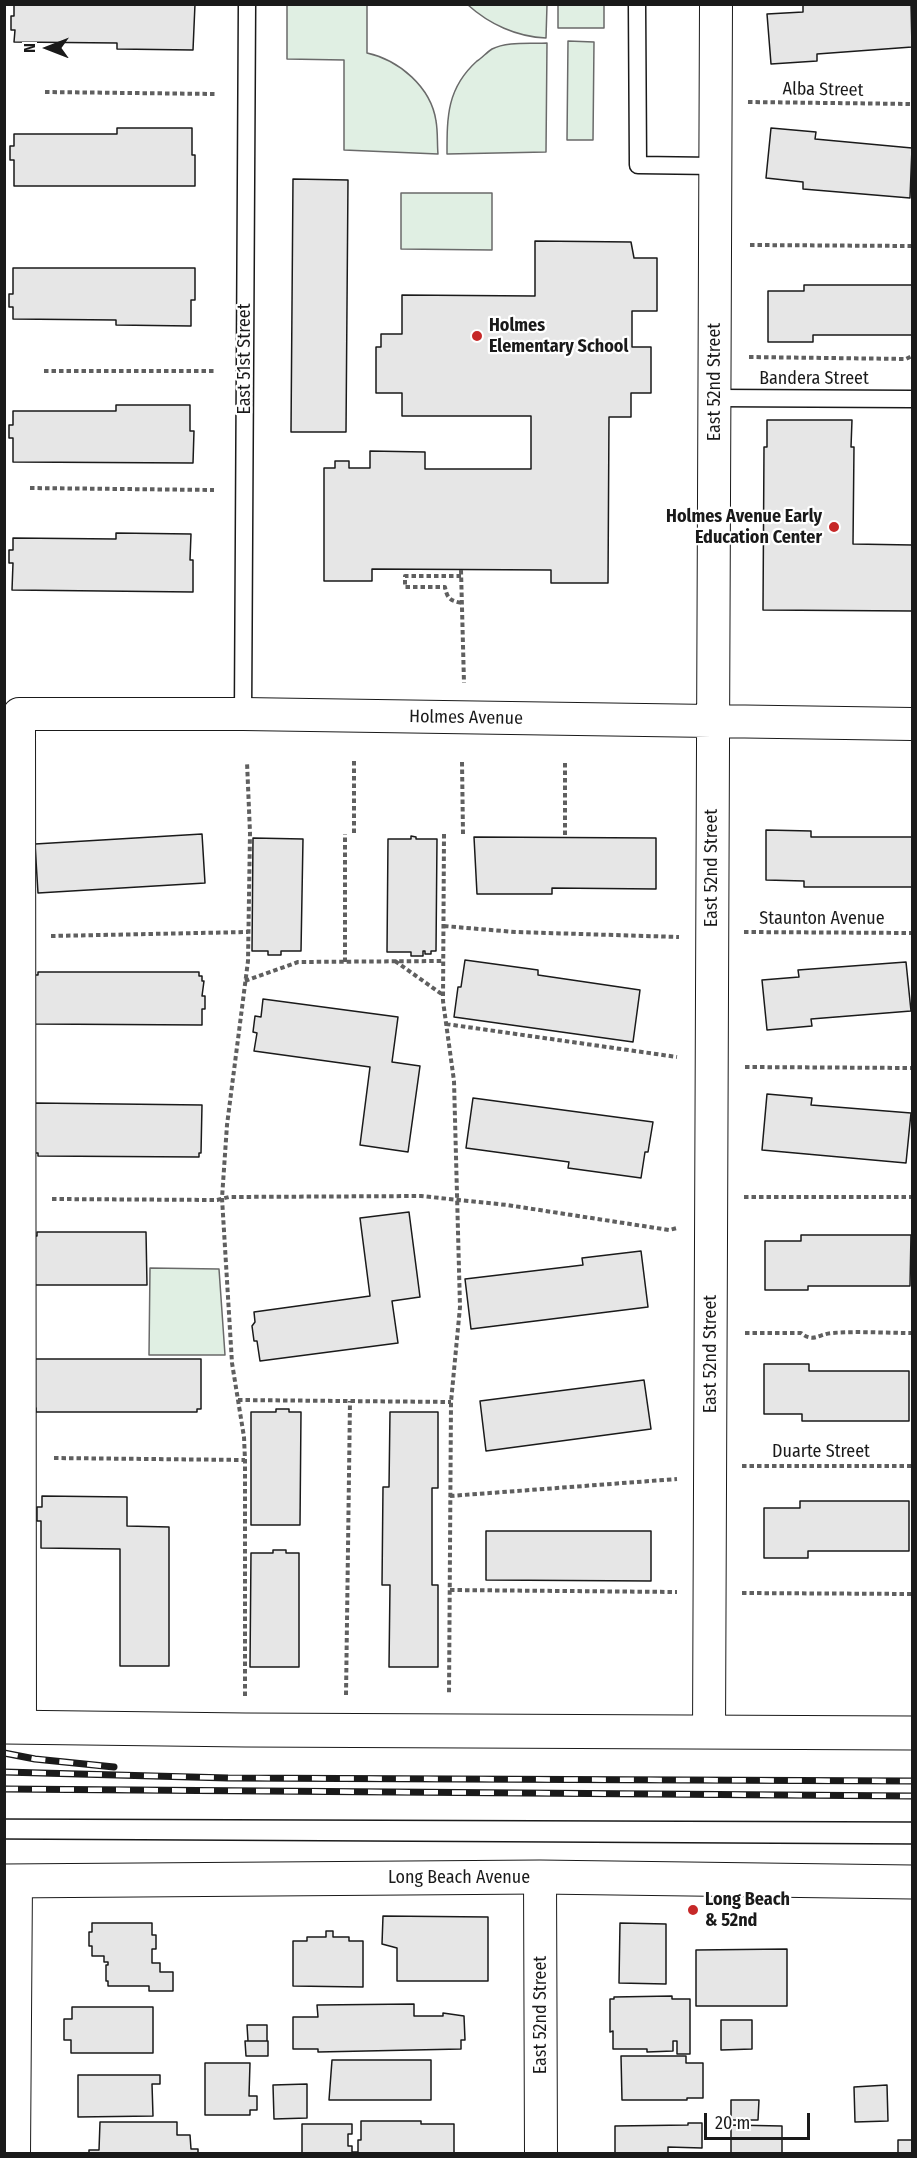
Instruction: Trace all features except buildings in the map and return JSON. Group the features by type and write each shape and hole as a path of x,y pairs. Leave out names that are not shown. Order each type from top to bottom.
{"street":[{"name":"East 52nd Street","path":"709,1731 716,4"},
{"name":"Holmes Avenue","path":"20,1458 19,714 243,714 912,724"},
{"path":"20,1458 12,1727 912,1733"},
{"name":"East 52nd Street","path":"540,1877 541,2154"},
{"name":"Long Beach Avenue","path":"10,1881 540,1877 912,1882"},
{"path":"10,1881 14,2154"}],"lane":[{"name":"East 51st Street","path":"243,714 247,4"},
{"path":"637,4 638,165 715,166"},
{"name":"Bandera Street","path":"715,398 912,399"}],"path":[{"path":"45,92 216,94"},
{"name":"Alba Street","path":"742,102 912,104"},
{"path":"750,245 912,246"},
{"path":"749,357 906,359 912,356"},
{"path":"44,371 214,371"},
{"path":"30,488 214,490"},
{"path":"461,570 464,676"},
{"path":"461,576 405,576 405,587 445,587 446,595 451,601 462,603"},
{"path":"354,761 354,834"},
{"path":"245,1696 245,1460 232,1363 222,1198 227,1125 245,981 248,932 250,833 247,762"},
{"path":"462,762 463,834"},
{"path":"565,763 565,835"},
{"path":"345,834 345,962"},
{"path":"444,834 443,996 454,1082 460,1307 451,1402 449,1695"},
{"path":"444,926 515,932 675,938 683,936"},
{"path":"49,936 248,932"},
{"name":"Staunton Avenue","path":"740,932 912,933"},
{"path":"395,961 443,996"},
{"path":"245,981 298,962 443,961"},
{"path":"446,1024 683,1057"},
{"path":"739,1067 912,1068"},
{"path":"46,1199 421,1196 457,1199 669,1230 682,1227"},
{"path":"740,1197 912,1197"},
{"path":"738,1333 801,1333 807,1338 814,1339 831,1333 912,1333"},
{"path":"238,1400 451,1402"},
{"path":"346,1696 350,1401"},
{"path":"20,1458 245,1460"},
{"name":"Duarte Street","path":"738,1467 746,1465 912,1466"},
{"path":"450,1496 682,1479"},
{"path":"450,1590 681,1592"},
{"path":"738,1593 912,1594"}],"green space":[{"path":"287,5 367,5 367,53 402,69 412,77 428,97 437,125 438,154 344,150 344,60 287,59"},
{"path":"468,5 547,5 546,38 525,35 504,28 485,18"},
{"path":"558,5 604,5 604,28 558,28"},
{"path":"568,41 594,42 593,140 567,140"},
{"path":"547,43 546,152 447,154 447,127 451,103 454,92 467,71 498,46"},
{"path":"401,193 492,193 492,250 401,249"},
{"path":"150,1268 219,1269 225,1355 149,1355"}],"tram line":[{"path":"4,1819 912,1822"},
{"path":"4,1839 912,1844"}],"railway":[{"path":"4,1753 35,1759 114,1767"},
{"path":"4,1772 228,1778 912,1781"},
{"path":"4,1789 912,1796"}],"place":[{"name":"Holmes Elementary School","path":"477,336"},
{"name":"Holmes Avenue Early Education Center","path":"834,527"},
{"name":"Long Beach & 52nd","path":"693,1910"}]}
